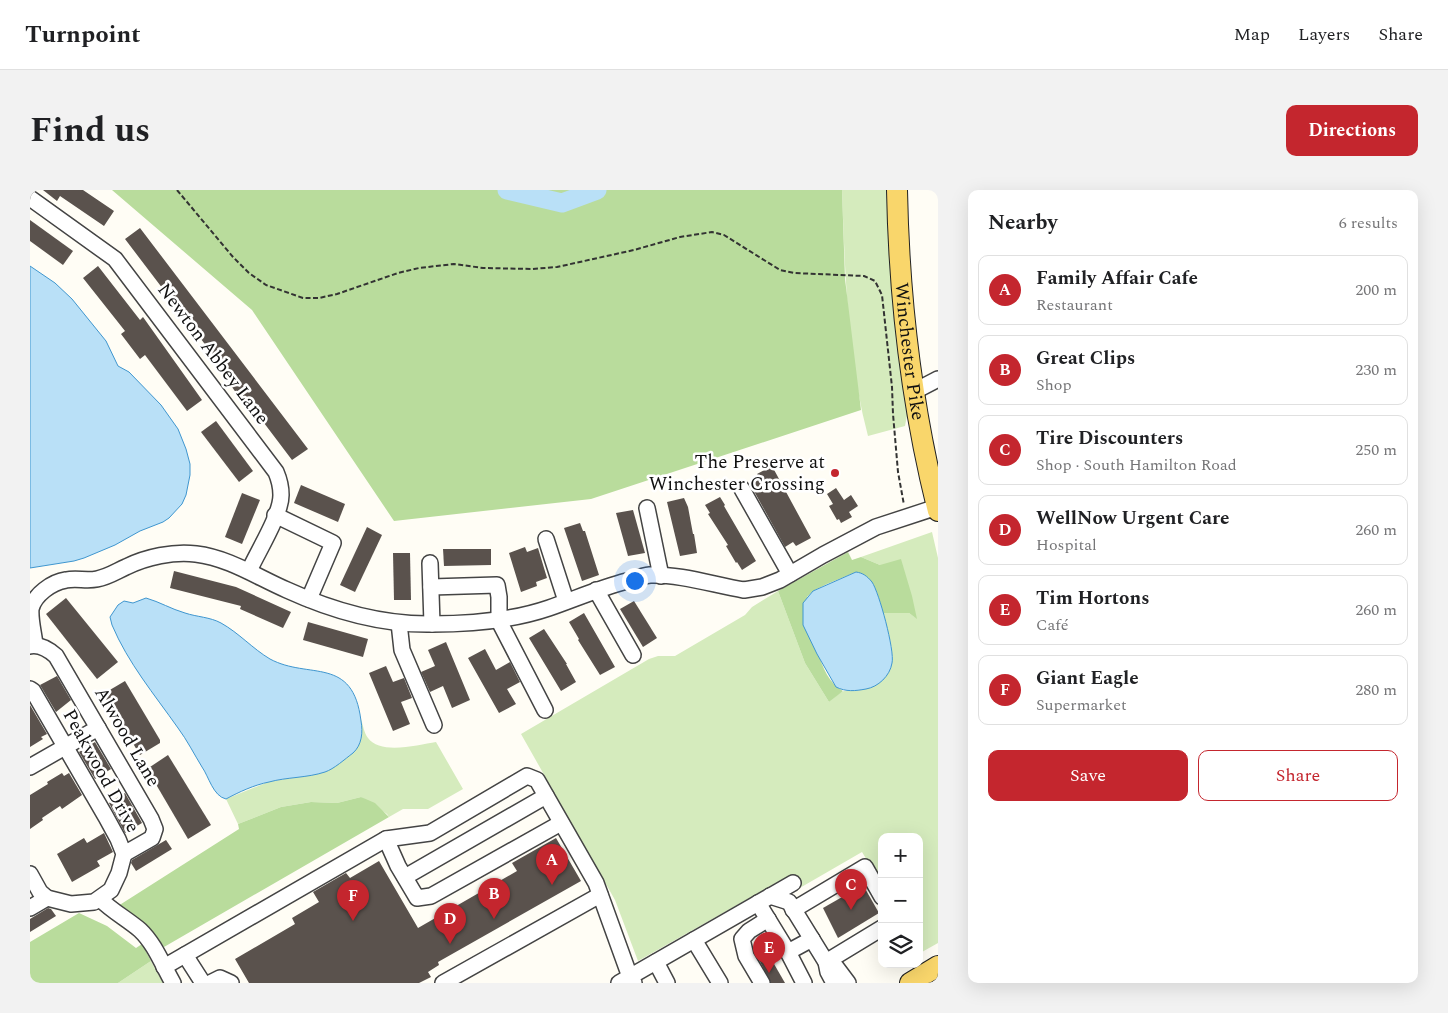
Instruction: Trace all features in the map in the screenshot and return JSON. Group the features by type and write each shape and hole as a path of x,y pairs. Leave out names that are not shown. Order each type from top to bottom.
{"main road":[{"name":"Winchester Pike","path":"897,190 905,305 915,391 934,479 938,509"},
{"path":"910,983 938,966"}],"street":[{"name":"Newton Abbey Lane","path":"30,198 115,259 276,472 281,488 281,497 275,515 249,571"},
{"path":"915,391 938,379"},
{"path":"742,490 790,574"},
{"path":"647,508 661,576"},
{"path":"32,645 31,610 35,600 54,584 65,580 96,579 110,575 145,559 169,554 195,554 214,558 249,571 309,599 355,615 399,623 432,624 499,621 532,613 596,590 648,575 744,590 762,587 790,574 876,527 938,509"},
{"path":"275,515 333,543 309,599"},
{"path":"546,539 566,601"},
{"path":"430,563 432,624"},
{"path":"431,587 497,585 499,621 545,710"},
{"path":"596,590 633,655"},
{"path":"399,623 402,650 434,725"},
{"name":"Alwood Lane","path":"32,645 48,650 56,656 151,819 155,829 152,838 124,854"},
{"name":"Peakwood Drive","path":"30,689 33,691 106,817 124,854 113,886 100,899"},
{"path":"30,767 98,728"},
{"path":"164,967 386,839 430,834 526,776 537,780 596,883 628,981 656,962 792,883"},
{"path":"405,877 546,796"},
{"path":"386,839 417,898 432,896 561,822"},
{"path":"430,834 443,856"},
{"path":"794,910 865,867 878,890"},
{"path":"30,874 40,892 47,898 71,904 94,902 100,899 109,908 141,931 149,941 173,983"},
{"path":"443,983 600,895"},
{"path":"30,908 47,898"},
{"path":"764,899 789,902 826,962 828,972 834,983"},
{"path":"764,899 768,919 804,983"},
{"path":"762,983 746,956 742,940 749,931 768,919"},
{"path":"826,962 878,930"},
{"path":"788,952 812,939"},
{"path":"694,940 720,983"},
{"path":"185,955 202,983"},
{"path":"656,962 667,983"},
{"path":"826,962 836,967 848,983"},
{"path":"210,983 220,978 231,983"}],"path":[{"path":"177,190 233,257 249,273 266,285 303,298 320,298 337,294 398,273 419,268 454,264 483,268 532,269 557,267 634,250 680,237 712,232 724,235 780,270 812,275 864,276 875,280 882,295 892,387 898,472 906,517"}],"green space":[{"path":"112,190 842,190 845,279 861,410 591,499 394,521 252,310"},
{"path":"842,190 891,190 909,405 905,426 868,436 851,345"},
{"path":"932,532 938,558 938,943 923,951 923,833 878,833 878,878 862,852 798,889 790,875 638,961 615,900 521,734 649,659 658,656 675,656 745,615 752,607 778,591 805,663 829,702 842,692 860,690 875,684 890,669 892,660 890,638 883,613 909,613 916,618 880,565 861,557"},
{"path":"848,552 852,560 861,557 880,565 901,559 917,619 909,613 883,613 872,582 856,572 813,591 807,597 817,649 827,675 843,691 829,702 805,663 778,591"},
{"path":"361,719 368,738 381,746 400,748 436,742 463,789 428,809 403,809 389,817 361,797 337,803 311,802 281,807 238,824 226,799 268,782 324,772 333,767 351,754 362,734"},
{"path":"361,797 375,803 389,817 164,947 159,940 118,906 239,829 238,824 281,807 311,802 337,803"},
{"path":"79,913 107,926 136,948 142,944 151,961 118,983 30,983 30,942"},
{"path":"151,961 163,983 118,983"}],"water":[{"path":"30,266 55,283 72,299 106,341 118,366 129,372 161,405 178,429 190,464 190,475 182,504 163,522 84,558 30,568"},
{"path":"856,572 867,576 875,588 889,635 892,663 889,672 879,683 870,688 851,691 836,687 817,654 803,625 803,603 813,591"},
{"path":"146,598 180,611 221,623 270,659 285,665 327,673 339,678 349,686 356,700 361,721 361,738 356,750 332,769 325,772 263,783 226,799 222,797 215,790 181,733 134,665 112,625 110,617 118,605 124,601 133,603"}],"building":[{"path":"43,190 83,190 114,211 104,226 60,196 57,201"},
{"path":"30,220 73,251 63,265 30,241"},
{"path":"140,228 308,449 292,460 242,394 239,397 220,371 223,368 125,239"},
{"path":"98,266 140,320 143,317 202,400 187,411 145,355 140,359 121,334 125,331 83,278"},
{"path":"216,421 253,471 239,482 201,432"},
{"path":"772,466 811,538 796,546 793,542 785,547 750,484 760,479 757,474"},
{"path":"301,485 345,504 338,522 294,503"},
{"path":"836,488 844,500 851,495 858,506 849,512 852,517 841,523 839,519 837,520 829,506 833,504 827,494"},
{"path":"242,493 260,500 242,544 225,537"},
{"path":"720,497 756,561 742,570 726,546 728,545 708,514 710,513 705,505"},
{"path":"684,498 688,507 697,553 680,556 667,502"},
{"path":"633,510 645,553 628,556 616,513"},
{"path":"580,523 583,531 585,531 599,575 582,581 564,528"},
{"path":"367,527 382,535 355,592 340,585"},
{"path":"525,547 527,552 538,548 547,578 536,582 537,586 521,592 509,553"},
{"path":"443,549 491,549 491,565 444,566"},
{"path":"393,553 410,553 411,600 394,600"},
{"path":"174,571 236,587 291,612 283,628 240,609 241,606 170,588"},
{"path":"66,598 118,662 97,679 46,614"},
{"path":"634,601 657,638 643,647 620,609"},
{"path":"584,613 615,667 600,675 569,622"},
{"path":"308,622 368,639 363,657 303,640"},
{"path":"544,629 567,664 576,682 561,691 529,638"},
{"path":"446,642 470,700 452,708 443,686 430,692 421,672 435,666 428,650"},
{"path":"485,649 496,670 510,662 520,682 507,689 516,704 499,713 468,658"},
{"path":"386,666 393,682 404,678 412,698 401,702 410,724 393,731 369,673"},
{"path":"57,676 71,700 56,712 40,685"},
{"path":"125,681 160,740 160,743 140,755 103,694"},
{"path":"30,705 47,734 41,737 43,739 30,747"},
{"path":"95,742 111,769 95,779 79,752"},
{"path":"168,755 211,825 188,839 147,769"},
{"path":"62,773 64,776 69,773 82,795 62,809 60,806 30,829 30,795"},
{"path":"125,793 142,823 125,833 109,803"},
{"path":"104,833 113,852 97,861 100,866 72,882 57,854 84,838 87,843"},
{"path":"556,838 581,881 438,962 439,965 428,972 431,977 419,983 249,983 235,959 295,924 292,918 319,902 313,892 346,873 350,878 379,861 418,928 517,871 512,863"},
{"path":"166,840 172,849 136,871 131,863 132,860"},
{"path":"863,885 878,914 838,938 823,908"},
{"path":"48,908 56,916 30,932 30,919"},
{"path":"766,950 785,983 771,983 757,956"}],"waterway":[{"path":"507,190 562,203 597,190"}],"place":[{"name":"The Preserve at Winchester Crossing","path":"835,473"},
{"name":"Family Affair Cafe","path":"552,885"},
{"name":"Tire Discounters","path":"851,910"},
{"name":"Great Clips","path":"494,919"},
{"name":"Giant Eagle","path":"353,921"},
{"name":"WellNow Urgent Care","path":"450,944"},
{"name":"Tim Hortons","path":"769,973"}]}
